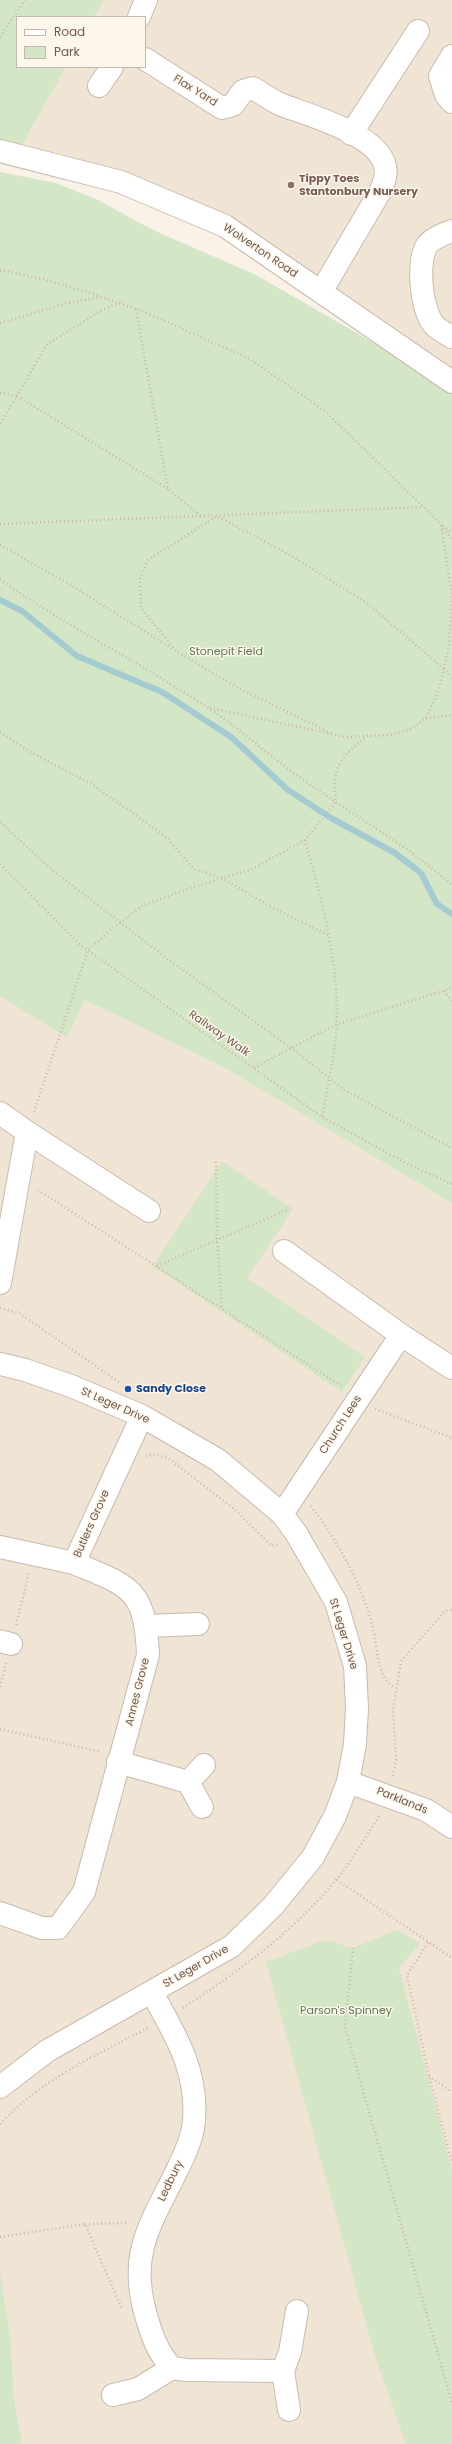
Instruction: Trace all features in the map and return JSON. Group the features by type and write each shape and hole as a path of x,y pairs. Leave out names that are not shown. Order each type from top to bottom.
{"street":[{"path":"139,16 146,0"},
{"path":"351,134 418,31"},
{"path":"452,56 440,76 446,95 452,102"},
{"name":"Flax Yard","path":"146,61 222,108 233,105 244,92 253,88 281,104 326,120 366,143 382,158 385,166 384,182 321,292"},
{"path":"100,86 111,68"},
{"name":"Wolverton Road","path":"0,151 121,182 225,226 452,382"},
{"path":"452,232 441,235 426,246 422,263 421,280 424,302 435,326 452,337"},
{"path":"0,1112 27,1132 149,1211"},
{"path":"0,1283 27,1132"},
{"path":"284,1252 401,1335 452,1368"},
{"name":"Church Lees","path":"282,1514 401,1335"},
{"name":"St Leger Drive","path":"0,1364 25,1370 71,1386 142,1416 218,1460 282,1514 296,1533 336,1602 355,1666 357,1708 355,1744 348,1782 335,1816 313,1857 273,1906 232,1946 152,1993 47,2051 0,2088"},
{"name":"Butlers Grove","path":"0,1547 74,1563 142,1416"},
{"name":"Annes Grove","path":"0,1913 42,1928 58,1928 84,1892 119,1760 132,1719 148,1655 147,1626 138,1600 121,1582 74,1563"},
{"path":"147,1626 198,1624"},
{"path":"119,1760 188,1782 202,1807"},
{"path":"188,1782 204,1765"},
{"name":"Parklands","path":"348,1782 426,1810 452,1827"},
{"name":"Ledbury","path":"152,1993 183,2049 194,2096 194,2122 187,2149 150,2223 139,2262 139,2290 154,2341 162,2358 172,2368"},
{"path":"289,2410 283,2370 290,2352 297,2311"},
{"path":"113,2395 138,2389 172,2368 186,2370 283,2370"}],"path":[{"path":"0,38 25,0"},
{"path":"0,270 43,279 101,296 136,309 250,359 325,411 423,507 452,532"},
{"path":"0,322 68,303 101,296"},
{"path":"0,424 46,344 104,308 120,303"},
{"path":"136,309 168,489"},
{"path":"0,393 17,396 168,489 202,516"},
{"path":"0,524 423,507"},
{"path":"176,651 141,608 140,579 148,560 217,516"},
{"path":"217,516 290,555 367,603 444,669 452,678"},
{"path":"441,524 452,540"},
{"path":"208,708 345,736 391,736 413,728 426,718 439,689 449,646 452,594 441,524"},
{"path":"0,544 69,584 240,689 331,733"},
{"path":"0,579 71,626 208,708 302,779 423,860 452,885"},
{"path":"444,669 452,641"},
{"path":"426,718 452,715"},
{"path":"0,732 30,752 90,783 159,832 194,869 222,878 264,904 328,936"},
{"path":"27,1132 88,950 120,922 142,906 252,869 305,840 336,802 333,784 336,768 347,752 367,736"},
{"path":"0,822 52,870 291,1048 344,1090 452,1148"},
{"path":"305,840 324,907 335,990 335,1044 322,1116"},
{"name":"Railway Walk","path":"0,864 79,944 254,1068 322,1116 408,1164 452,1184"},
{"path":"254,1068 335,1025 452,988"},
{"path":"444,991 452,1001"},
{"path":"216,1162 217,1240 222,1309"},
{"path":"19,1178 157,1266 379,1412 452,1438"},
{"path":"157,1266 287,1210"},
{"path":"0,1308 19,1312 97,1369 123,1384"},
{"path":"119,1464 153,1454 168,1458 233,1508 272,1546 280,1544 296,1533 316,1513"},
{"path":"0,1687 6,1642 34,1554"},
{"path":"0,1729 91,1748 119,1760"},
{"path":"337,1880 428,1944 452,1958"},
{"path":"428,1944 406,1975 429,2076 452,2163"},
{"path":"352,1948 345,2027 452,2403"},
{"path":"429,2076 452,2092"},
{"path":"0,2237 85,2224 150,2223"},
{"path":"85,2224 124,2314"}],"shaded area":[{"path":"104,0 452,0 452,382 422,362 386,350 325,294 225,226 17,154 65,68 146,68 146,16 95,16"},
{"path":"0,996 67,1038 85,1000 223,1067 452,1203 452,2444 0,2444"}],"green space":[{"path":"0,0 104,0 95,16 16,16 16,68 65,68 17,154 0,151"},
{"name":"Stonepit Field","path":"0,172 56,183 98,200 153,230 256,275 386,350 422,362 452,382 452,1203 223,1067 85,1000 67,1038 0,996"},
{"path":"222,1161 293,1209 247,1278 365,1357 342,1392 153,1266"},
{"name":"Parson's Spinney","path":"397,1930 420,1943 399,1968 452,2170 452,2444 406,2444 375,2356 266,1962 325,1940 353,1948"},
{"path":"0,2272 11,2343 13,2395 22,2444 0,2444"}],"waterway":[{"path":"0,600 22,611 77,656 162,692 231,737 288,790 331,818 395,853 421,873 437,904 452,914"}],"place":[{"name":"Tippy Toes Stantonbury Nursery","path":"291,185"},
{"name":"Sandy Close","path":"128,1389"}]}
